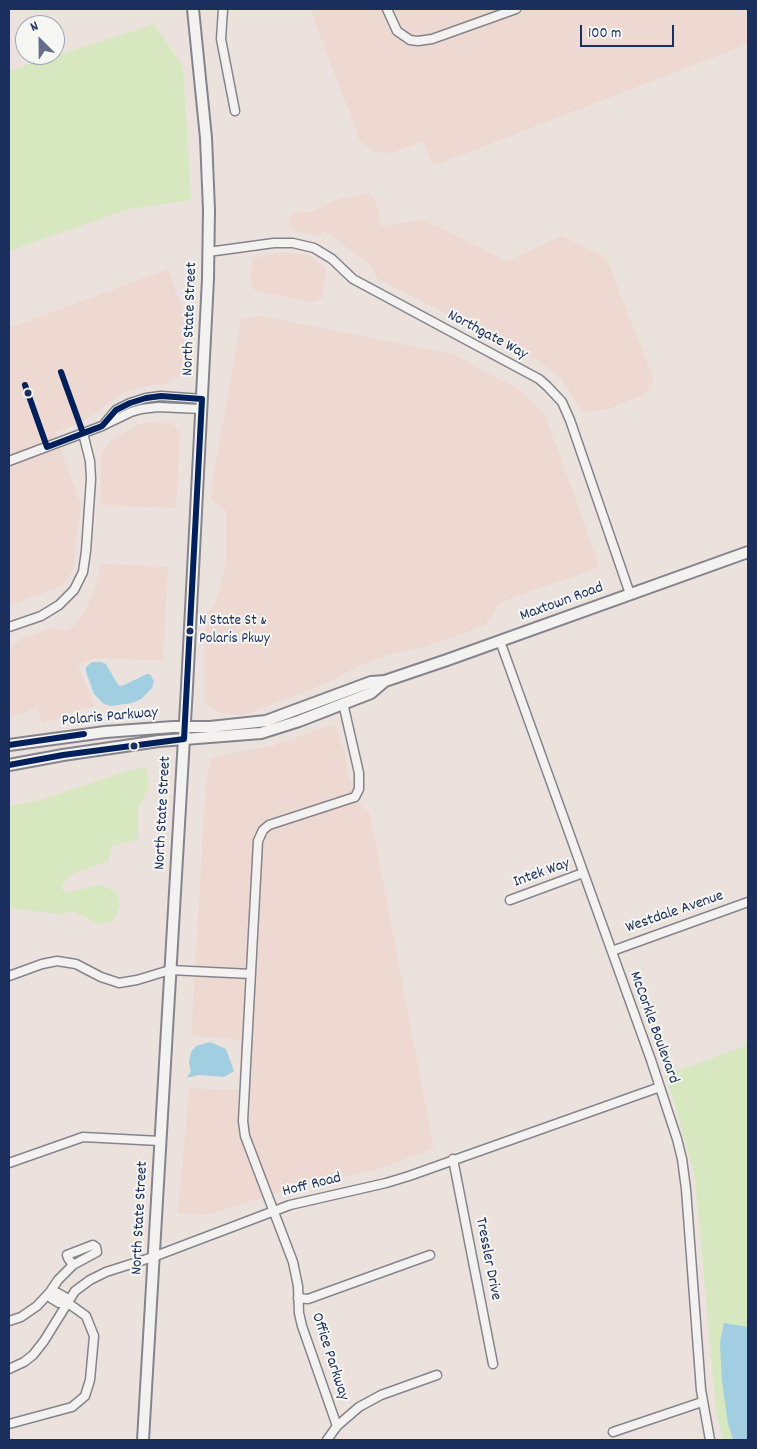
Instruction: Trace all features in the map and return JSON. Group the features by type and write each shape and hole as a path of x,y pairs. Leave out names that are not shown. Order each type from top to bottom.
{"main road":[{"name":"North State Street","path":"143,1440 184,739 208,252 206,138 193,9"},
{"name":"Maxtown Road","path":"184,727 210,727 266,720 371,682 385,681 500,641 748,552"},
{"name":"Maxtown Road","path":"184,739 261,734 371,693 385,681"},
{"path":"299,721 302,715 339,698 343,692"},
{"name":"Polaris Parkway","path":"9,745 42,739 105,732 184,727"},
{"name":"Polaris Parkway","path":"9,766 62,755 184,739"}],"street":[{"path":"223,9 221,39 236,111"},
{"path":"387,9 397,31 410,40 418,42 432,39 516,9"},
{"name":"Northgate Way","path":"208,252 283,243 314,248 332,260 353,279 548,386 562,402 570,420 630,594"},
{"path":"9,462 102,426 116,410 146,398 161,396 202,404"},
{"path":"9,627 40,616 59,606 74,590 83,572 91,479 90,461 83,433"},
{"name":"McCorkle Boulevard","path":"500,641 660,1087 682,1159 702,1402 710,1440"},
{"name":"Office Parkway","path":"337,1426 302,1326 293,1262 245,1136 243,1121 258,841 263,830 269,826 355,797 359,789 358,772 342,703"},
{"name":"Intek Way","path":"510,900 583,873"},
{"name":"Westdale Avenue","path":"612,951 748,902"},
{"path":"9,976 42,964 57,961 76,964 101,977 119,982 137,980 170,970 251,974"},
{"name":"Hoff Road","path":"9,1369 24,1362 33,1355 75,1291 90,1280 274,1210 330,1194 386,1183 660,1087"},
{"path":"9,1163 82,1137 160,1141"},
{"name":"Tressler Drive","path":"453,1159 493,1364"},
{"path":"298,1298 308,1299 430,1254"},
{"path":"9,1321 37,1306 73,1265"},
{"path":"9,1424 72,1406 85,1396 90,1380 94,1336 86,1316 68,1303 60,1303 52,1298 50,1292"},
{"path":"327,1440 337,1426 359,1407 371,1400 437,1375"},
{"path":"613,1432 702,1402"}],"shaded area":[{"path":"310,9 748,9 748,44 433,166 423,141 392,153 374,152 360,141"},
{"path":"368,193 374,197 382,227 417,220 426,221 507,261 562,236 606,258 654,379 645,394 608,409 582,412 562,379 538,360 378,279 369,264 324,231 318,238 292,230 289,227 289,218 295,213 311,212 339,199"},
{"path":"283,252 309,255 326,269 322,299 310,303 255,290 249,284 253,258"},
{"path":"168,269 182,307 185,330 182,371 179,377 165,385 153,385 124,393 85,420 55,433 81,504 74,563 70,577 60,586 9,606 9,328"},
{"path":"260,316 452,354 520,390 545,414 595,553 598,568 506,600 497,606 496,611 485,625 425,647 391,654 356,667 330,682 244,715 221,713 204,703 204,653 207,613 215,604 226,563 226,511 210,498 241,319"},
{"path":"155,422 172,423 180,433 176,508 100,505 102,451 114,438 139,424"},
{"path":"101,564 168,567 163,661 96,658 78,665 95,705 43,723 37,708 9,718 9,651 19,640 51,628 67,631 72,628 85,611 96,584"},
{"path":"331,725 336,726 338,731 345,753 349,776 362,808 370,813 434,1149 374,1170 309,1183 207,1215 178,1213 189,1088 239,1090 241,1040 191,1036 206,781 211,759 251,749 273,746"}],"green space":[{"path":"154,24 183,67 191,200 129,209 9,251 9,71 28,65 65,65 65,53"},
{"path":"146,767 149,787 138,809 138,839 112,846 108,861 72,874 61,885 63,891 71,892 100,885 117,892 120,906 113,921 98,924 73,911 61,914 9,908 9,806 41,800 127,771"},
{"path":"748,1045 748,1440 724,1440 717,1419 695,1177 665,1075"}],"water":[{"path":"92,662 106,664 118,685 122,686 150,674 154,681 152,688 141,699 132,703 111,706 104,704 94,694 86,672 86,667"},
{"path":"210,1042 226,1049 234,1071 224,1077 199,1075 187,1078 191,1071 189,1063 191,1052 196,1046"},
{"path":"724,1323 748,1327 748,1440 733,1440 728,1423 722,1381 720,1343"}],"transit line":[{"path":"61,372 83,433"},
{"path":"25,385 47,447 100,427"},
{"path":"9,765 63,755 184,739 202,399 161,396 146,398 116,410 102,426 83,433"},
{"path":"9,745 84,734"}],"place":[{"name":"N State St & Polaris Pkwy","path":"190,631"}]}
